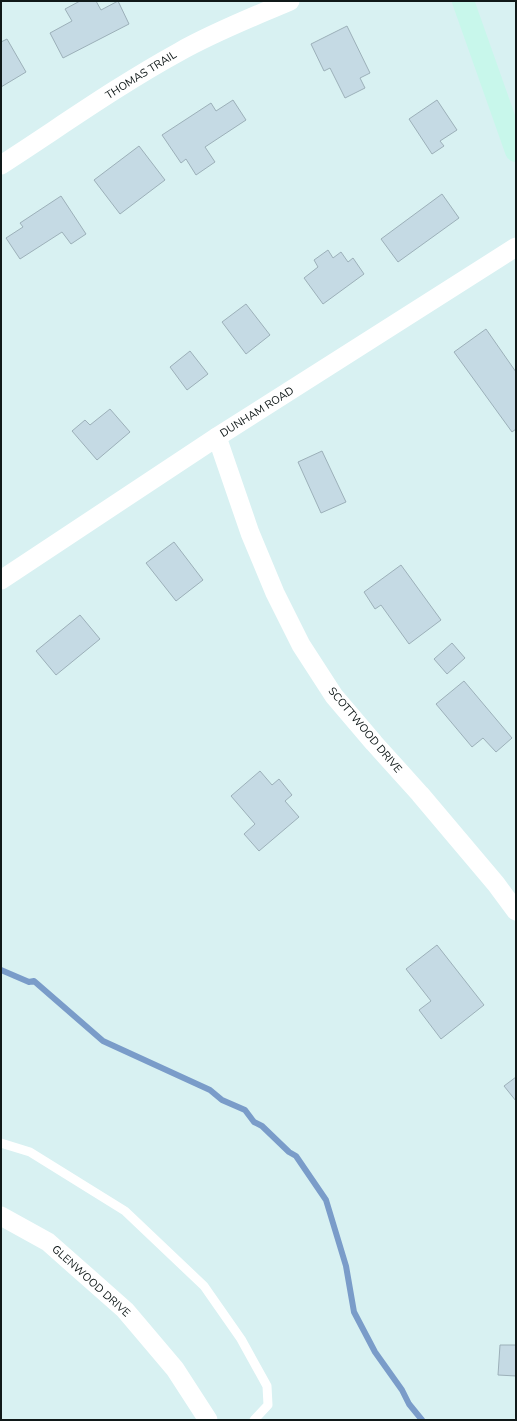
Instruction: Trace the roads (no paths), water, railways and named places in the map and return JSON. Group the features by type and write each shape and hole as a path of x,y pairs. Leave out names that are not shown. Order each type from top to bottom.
{"main road":[{"path":"463,1 516,151"}],"street":[{"name":"THOMAS TRAIL","path":"1,165 111,93 179,51 290,1"},
{"name":"DUNHAM ROAD","path":"3,578 217,437 516,247"},
{"name":"SCOTTWOOD DRIVE","path":"217,437 250,533 275,593 301,645 334,696 496,884 516,912"},
{"name":"GLENWOOD DRIVE","path":"1,1216 48,1242 125,1310 175,1369 208,1420"}],"lane":[{"path":"1,1143 30,1152 125,1211 204,1286 241,1339 267,1386 268,1405 254,1420"}],"waterway":[{"path":"1,970 29,982 34,981 103,1041 210,1090 222,1100 245,1110 254,1122 262,1126 289,1152 296,1156 326,1200 346,1266 354,1312 375,1352 402,1390 409,1404 422,1420"}]}
